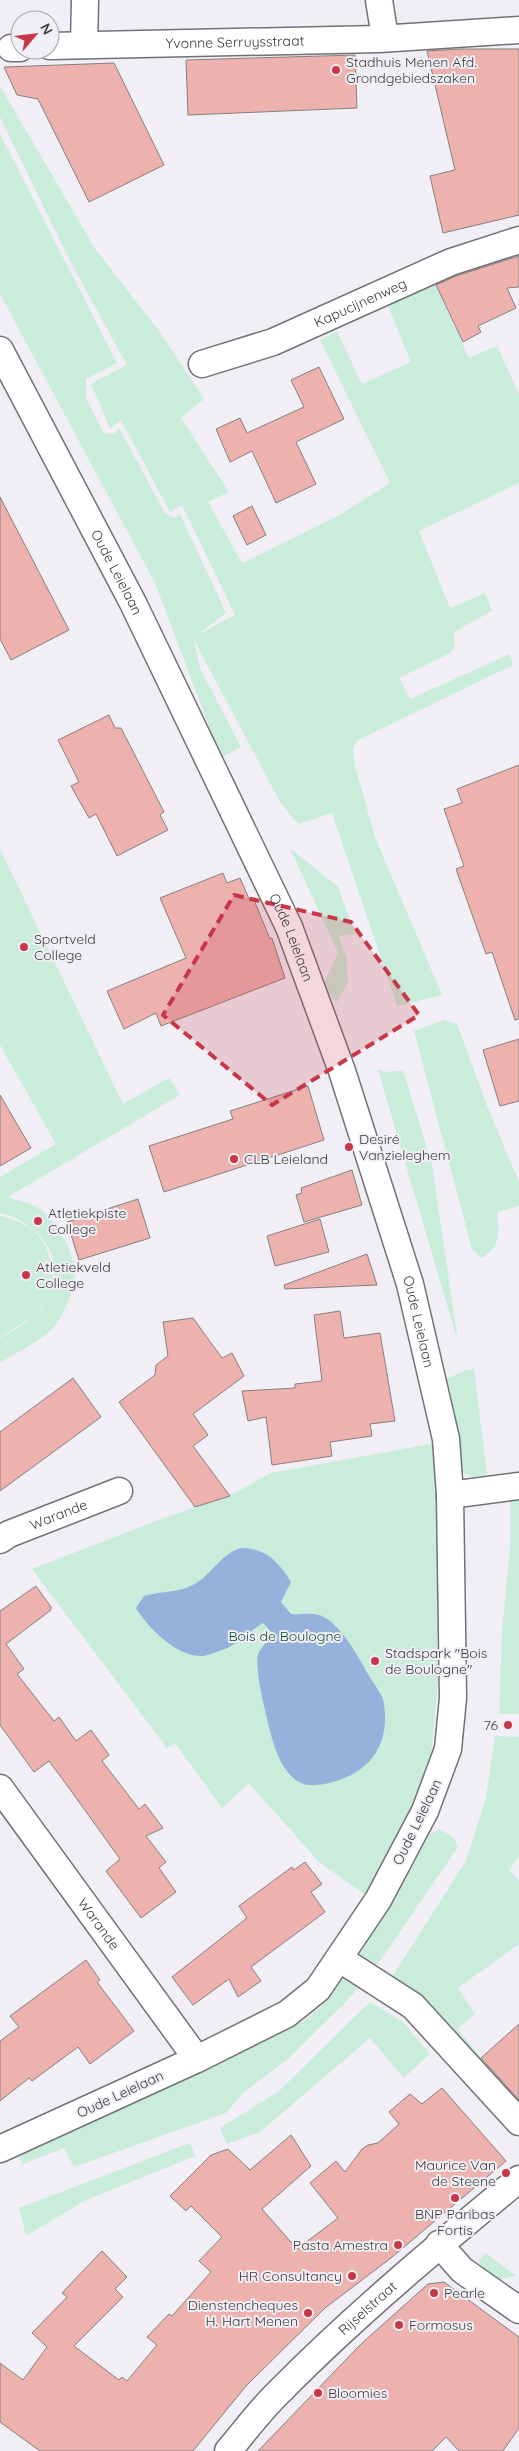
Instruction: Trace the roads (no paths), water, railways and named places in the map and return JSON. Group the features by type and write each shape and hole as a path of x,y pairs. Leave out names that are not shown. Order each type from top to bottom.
{"street":[{"path":"84,45 85,0"},
{"path":"379,0 385,38"},
{"name":"Yvonne Serruysstraat","path":"60,46 385,38 519,30"},
{"name":"Kapucijnenweg","path":"202,364 273,342 451,262 519,240"},
{"name":"Oude Leielaan","path":"0,350 133,603 289,927 342,1071 410,1284 446,1439 450,1495 453,1698 448,1749 439,1778 425,1811 378,1900 318,1990 287,2014 197,2059 0,2149"},
{"path":"450,1495 519,1486"},
{"name":"Warande","path":"0,1540 8,1534 119,1491"},
{"name":"Warande","path":"0,1788 197,2059"},
{"path":"340,1959 413,2006 519,2122"},
{"name":"Rijselstraat","path":"228,2451 285,2386 344,2328 439,2244 519,2179"},
{"path":"439,2244 462,2270 519,2310"}],"water":[{"path":"241,1548 258,1550 265,1553 282,1568 291,1582 281,1602 291,1614 310,1614 329,1620 349,1643 382,1696 385,1715 381,1742 367,1764 344,1778 329,1783 306,1785 292,1777 282,1764 270,1731 258,1676 259,1652 273,1634 263,1623 225,1649 203,1656 193,1655 174,1647 156,1633 136,1608 144,1596 187,1588 200,1581 227,1555"}],"place":[{"name":"Stadhuis Menen Afd. Grondgebiedszaken","path":"336,70"},
{"name":"Sportveld College","path":"24,947"},
{"name":"Desiré Vanzieleghem","path":"349,1147"},
{"name":"CLB Leieland","path":"234,1159"},
{"name":"Atletiekpiste College","path":"38,1221"},
{"name":"Atletiekveld College","path":"26,1275"},
{"name":"Stadspark \"Bois de Boulogne\"","path":"375,1661"},
{"name":"76","path":"508,1725"},
{"name":"Maurice Van de Steene","path":"506,2173"},
{"name":"BNP Paribas Fortis","path":"455,2198"},
{"name":"Pasta Amestra","path":"398,2245"},
{"name":"HR Consultancy","path":"352,2276"},
{"name":"Pearle","path":"434,2293"},
{"name":"Dienstencheques H. Hart Menen","path":"308,2313"},
{"name":"Formosus","path":"399,2325"},
{"name":"Bloomies","path":"318,2393"}],"park label":[{"name":"Bois de Boulogne","path":"285,1636"}]}
